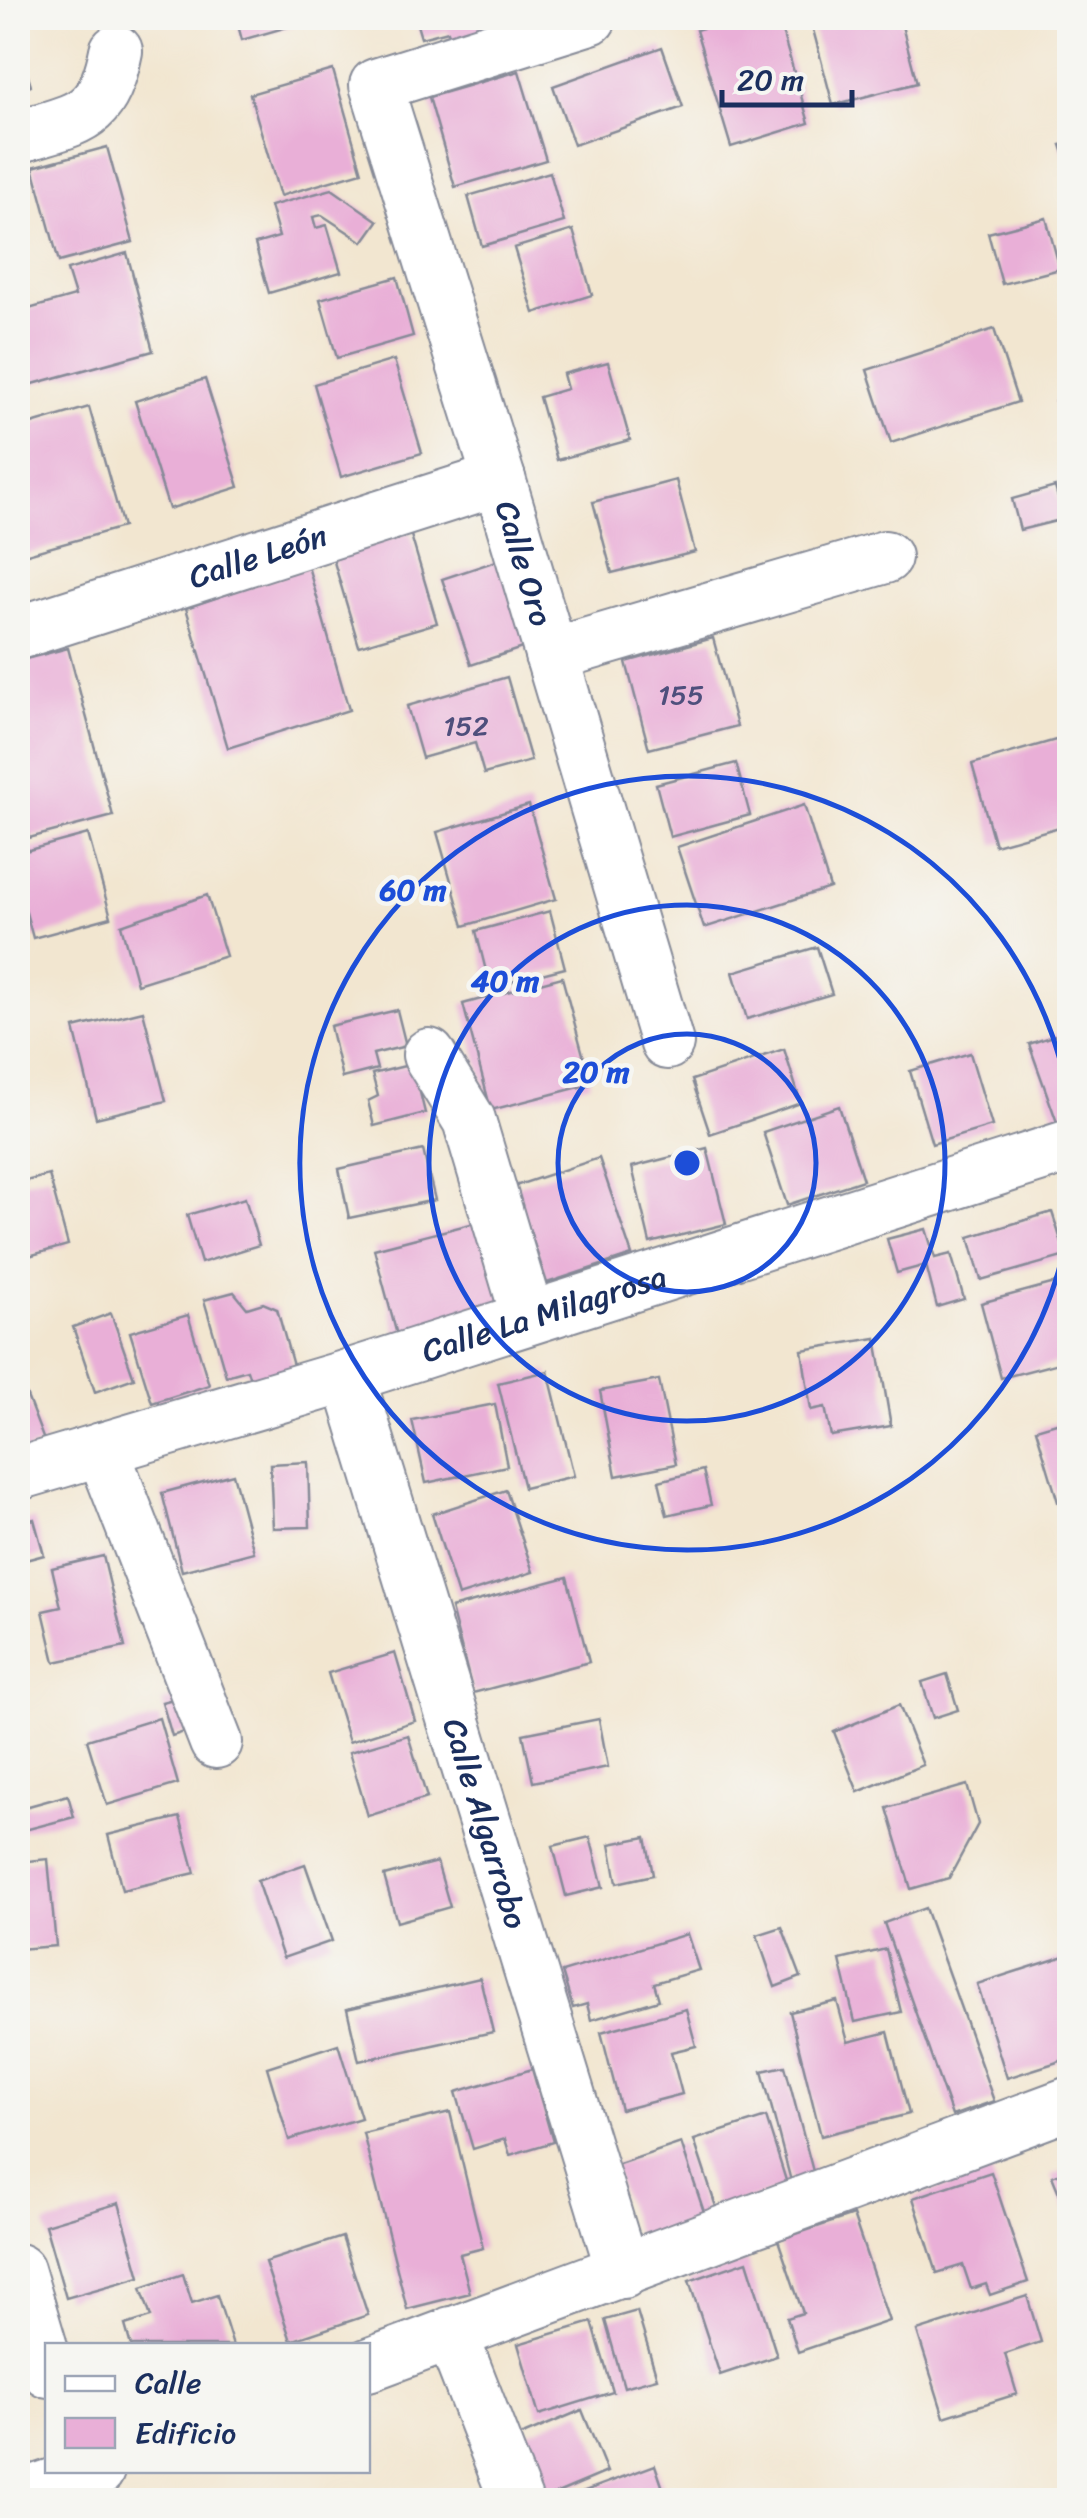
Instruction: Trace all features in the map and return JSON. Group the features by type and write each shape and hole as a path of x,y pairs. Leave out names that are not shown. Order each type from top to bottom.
{"street":[{"name":"Calle Oro","path":"590,18 376,85 667,1043"},
{"path":"18,136 86,115 109,87 116,51"},
{"name":"Calle León","path":"18,633 499,480"},
{"path":"551,654 886,557"},
{"path":"430,1054 469,1120 528,1318"},
{"name":"Calle La Milagrosa","path":"18,1474 1068,1154"},
{"name":"Calle Algarrobo","path":"348,1376 622,2272"},
{"path":"102,1449 216,1742"},
{"path":"370,2364 1070,2103"},
{"path":"18,2270 45,2361"},
{"path":"450,2333 516,2500"},
{"path":"18,2497 85,2473"}],"building":[{"path":"236,18 315,18 315,19 242,40"},
{"path":"415,18 498,18 502,29 452,44 448,31 421,38"},
{"path":"736,18 778,18 809,123 731,147 696,30"},
{"path":"810,18 900,18 917,83 833,105"},
{"path":"1063,18 1070,18 1070,54 1063,54"},
{"path":"18,44 31,86 18,91"},
{"path":"662,47 683,107 574,145 553,86"},
{"path":"333,70 362,172 280,196 250,94"},
{"path":"519,71 546,160 455,187 429,97"},
{"path":"1070,143 1070,168 1069,168 1061,145"},
{"path":"107,147 133,242 59,262 33,167"},
{"path":"550,172 564,222 482,246 468,196"},
{"path":"332,189 378,221 363,242 322,215 313,217 316,228 327,225 341,272 269,293 255,244 279,237 270,206"},
{"path":"1046,218 1060,269 1002,284 988,233"},
{"path":"573,230 592,295 534,313 514,248"},
{"path":"127,253 153,351 18,388 18,312 75,296 67,270"},
{"path":"397,277 413,336 337,358 320,299"},
{"path":"994,329 1018,402 891,443 867,370"},
{"path":"394,360 422,453 341,477 314,384"},
{"path":"608,362 630,440 557,460 539,397 567,389 563,374"},
{"path":"205,379 239,487 169,509 135,401"},
{"path":"1070,399 1070,457 1068,458 1055,401"},
{"path":"89,407 123,527 24,555 18,532 18,428"},
{"path":"676,480 695,552 612,573 593,502"},
{"path":"1055,487 1064,519 1020,530 1012,499"},
{"path":"410,532 437,623 359,646 332,555"},
{"path":"499,560 528,646 471,665 442,579"},
{"path":"308,566 349,710 228,748 186,608"},
{"path":"713,638 737,726 649,749 626,662"},
{"path":"68,648 113,816 29,838 18,792 18,661"},
{"path":"507,677 531,761 484,774 475,743 422,758 407,706"},
{"path":"1070,736 1070,824 995,845 972,764"},
{"path":"736,763 750,815 670,837 656,784"},
{"path":"529,805 556,899 464,926 437,832"},
{"path":"804,805 830,888 704,928 677,847"},
{"path":"88,834 111,917 33,938 18,883 18,853"},
{"path":"207,895 226,956 137,984 121,925"},
{"path":"550,911 565,968 490,987 476,931"},
{"path":"817,947 832,994 747,1019 733,972"},
{"path":"562,977 591,1084 491,1110 463,1004"},
{"path":"397,1010 406,1046 373,1054 377,1069 342,1078 330,1026"},
{"path":"143,1011 166,1101 96,1118 74,1028"},
{"path":"1070,1030 1070,1124 1059,1128 1029,1044"},
{"path":"784,1049 801,1103 710,1134 692,1080"},
{"path":"970,1053 992,1126 932,1144 910,1071"},
{"path":"413,1064 425,1113 374,1126 368,1101 378,1096 372,1074"},
{"path":"839,1106 863,1180 787,1205 763,1132"},
{"path":"707,1148 726,1224 650,1243 632,1167"},
{"path":"423,1150 435,1200 349,1218 339,1169"},
{"path":"599,1158 632,1255 547,1283 515,1186"},
{"path":"49,1175 68,1245 18,1259 18,1183"},
{"path":"245,1198 259,1245 201,1263 187,1215"},
{"path":"1052,1212 1066,1256 981,1280 969,1237"},
{"path":"486,1220 508,1306 397,1335 374,1249"},
{"path":"926,1229 935,1258 951,1254 964,1299 937,1307 926,1265 897,1273 887,1239"},
{"path":"1070,1279 1070,1360 1001,1378 981,1303"},
{"path":"234,1292 247,1308 263,1303 277,1309 297,1380 251,1382 247,1370 226,1376 204,1300"},
{"path":"111,1313 134,1378 95,1392 73,1327"},
{"path":"188,1315 209,1385 152,1403 130,1332"},
{"path":"876,1338 891,1426 831,1436 825,1407 811,1410 802,1350"},
{"path":"548,1371 574,1476 524,1488 498,1383"},
{"path":"18,1373 45,1443 18,1454"},
{"path":"659,1380 676,1464 616,1476 600,1391"},
{"path":"495,1404 507,1466 426,1483 412,1420"},
{"path":"1070,1419 1070,1499 1058,1502 1036,1429"},
{"path":"308,1462 310,1527 273,1528 270,1464"},
{"path":"703,1470 711,1505 667,1515 659,1481"},
{"path":"233,1474 254,1552 182,1571 162,1493"},
{"path":"506,1490 533,1572 458,1596 432,1514"},
{"path":"34,1519 44,1555 18,1562 18,1523"},
{"path":"103,1556 125,1647 55,1662 43,1611 61,1607 52,1568"},
{"path":"567,1577 589,1662 473,1693 451,1608"},
{"path":"395,1653 415,1721 349,1742 328,1673"},
{"path":"947,1674 958,1710 933,1718 922,1682"},
{"path":"181,1697 191,1730 172,1736 162,1702"},
{"path":"899,1705 923,1765 858,1792 834,1732"},
{"path":"159,1718 178,1784 107,1805 87,1740"},
{"path":"599,1719 608,1767 533,1782 523,1734"},
{"path":"408,1735 427,1798 368,1816 349,1752"},
{"path":"967,1785 978,1824 949,1878 911,1889 887,1808"},
{"path":"68,1795 74,1817 21,1831 18,1809"},
{"path":"180,1817 195,1873 122,1890 108,1835"},
{"path":"590,1837 603,1887 566,1896 553,1846"},
{"path":"646,1837 653,1875 617,1883 610,1844"},
{"path":"48,1859 56,1946 18,1949 18,1862"},
{"path":"437,1862 450,1907 397,1922 384,1876"},
{"path":"305,1864 332,1941 283,1958 257,1881"},
{"path":"925,1908 994,2101 952,2116 884,1923"},
{"path":"782,1927 801,1977 775,1987 757,1935"},
{"path":"687,1934 699,1970 654,1983 659,2000 591,2020 587,2004 573,2008 562,1972"},
{"path":"886,1949 901,2012 855,2022 840,1960"},
{"path":"1068,1955 1070,2058 1007,2078 977,1984"},
{"path":"480,1978 493,2032 359,2061 347,2009"},
{"path":"837,2001 848,2042 888,2032 909,2114 821,2136 790,2012"},
{"path":"686,2009 696,2046 671,2052 682,2094 621,2110 601,2032"},
{"path":"338,2044 361,2118 289,2140 267,2067"},
{"path":"785,2066 815,2179 792,2185 762,2071"},
{"path":"532,2069 553,2142 510,2155 505,2139 473,2149 456,2092"},
{"path":"450,2112 483,2248 460,2254 470,2293 407,2309 363,2133"},
{"path":"766,2117 788,2187 717,2210 694,2140"},
{"path":"681,2143 706,2218 639,2241 613,2166"},
{"path":"1070,2169 1070,2217 1069,2217 1052,2176"},
{"path":"991,2172 1028,2282 990,2295 986,2284 971,2289 963,2265 937,2273 913,2198"},
{"path":"119,2203 140,2277 66,2298 45,2225"},
{"path":"853,2215 889,2321 798,2352 787,2318 803,2313 778,2240"},
{"path":"342,2237 368,2315 291,2341 265,2262"},
{"path":"747,2261 777,2356 720,2375 689,2281"},
{"path":"183,2274 192,2303 217,2295 232,2343 130,2343 125,2325 151,2317 141,2288"},
{"path":"1027,2296 1041,2342 1005,2354 1017,2394 944,2417 917,2331"},
{"path":"637,2311 657,2378 624,2387 605,2320"},
{"path":"592,2322 613,2392 539,2415 518,2344"},
{"path":"582,2410 607,2472 543,2499 518,2437"},
{"path":"655,2465 667,2500 576,2500 574,2495"}]}
